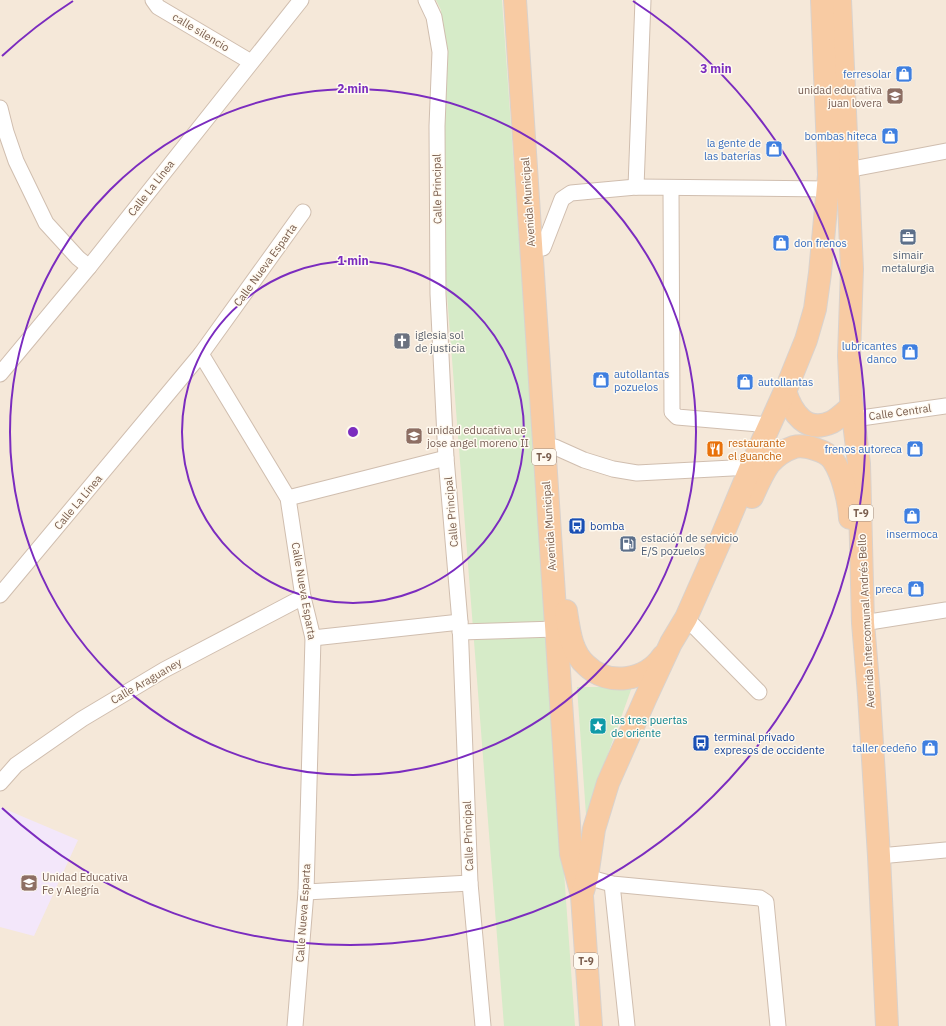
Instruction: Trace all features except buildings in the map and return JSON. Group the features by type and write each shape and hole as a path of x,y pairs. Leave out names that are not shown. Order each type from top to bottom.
{"highway":[{"name":"T-9","path":"584,886 594,829 608,783 671,643 686,618 720,541 806,340 815,309 820,273 829,174 822,0"},
{"name":"Avenida Intercomunal Andrés Bello","path":"840,0 852,269 849,356 853,413 860,464 863,622 879,856 887,1026"},
{"name":"Avenida Municipal","path":"520,8 543,248 565,608 569,633 575,650 585,665 598,674 612,679 634,677 657,664 671,643"},
{"name":"Avenida Municipal","path":"520,8 570,854 584,886 590,1026"},
{"path":"785,391 792,409 797,416 810,424 819,425 853,413"},
{"name":"T-9","path":"720,541 742,521 758,484 769,464 782,452 795,446 824,452 832,459 845,490 849,512 851,552 863,622"}],"street":[{"name":"calle silencio","path":"153,0 158,7 251,62"},
{"name":"Calle La Línea","path":"0,374 89,267 301,0"},
{"name":"Calle Principal","path":"426,0 434,17 440,52 437,126 438,294 446,458 460,627 470,883 483,1026"},
{"path":"636,187 643,0"},
{"path":"0,108 3,135 46,223 78,258 89,267"},
{"path":"847,170 946,151"},
{"path":"543,248 562,199 571,193 636,187 828,189"},
{"path":"671,188 672,412 677,417 770,425"},
{"name":"Calle Nueva Esparta","path":"295,1026 306,892 313,638 304,597 288,498 201,354 303,212"},
{"name":"Calle La Línea","path":"0,595 201,354"},
{"name":"Calle Central","path":"853,413 946,406"},
{"path":"555,447 584,460 614,469 637,473 751,467"},
{"path":"288,498 446,458"},
{"name":"Calle Araguaney","path":"0,783 16,765 82,718 164,670 304,597"},
{"path":"863,622 946,610"},
{"path":"686,618 759,692"},
{"path":"313,638 460,627 556,629"},
{"path":"879,856 946,850"},
{"path":"306,892 470,883"},
{"path":"612,884 627,1026"},
{"path":"584,886 612,884 760,898 766,902 778,1026"}],"shaded area":[{"path":"0,0 946,0 946,1026 0,1026"},
{"name":"Unidad Educativa Fe y Alegría","path":"0,807 78,840 34,936 0,927"}],"green space":[{"path":"436,0 502,0 575,1026 504,1026 446,282 441,10"},
{"path":"577,687 632,687 586,815"}],"place":[{"name":"ferresolar","path":"904,74"},
{"name":"unidad educativa juan lovera","path":"895,96"},
{"name":"bombas hiteca","path":"890,136"},
{"name":"la gente de las baterías","path":"774,149"},
{"name":"simair metalurgia","path":"908,237"},
{"name":"don frenos","path":"781,243"},
{"name":"iglesia sol de justicia","path":"402,341"},
{"name":"lubricantes danco","path":"910,352"},
{"name":"autollantas pozuelos","path":"601,380"},
{"name":"autollantas","path":"745,382"},
{"name":"unidad educativa ue jose angel moreno II","path":"414,436"},
{"name":"restaurante el guanche","path":"715,449"},
{"name":"frenos autoreca","path":"915,449"},
{"name":"insermoca","path":"912,516"},
{"name":"bomba","path":"577,526"},
{"name":"estación de servicio E/S pozuelos","path":"628,544"},
{"name":"preca","path":"916,589"},
{"name":"las tres puertas de oriente","path":"598,726"},
{"name":"terminal privado expresos de occidente","path":"701,743"},
{"name":"taller cedeño","path":"930,748"},
{"name":"Unidad Educativa Fe y Alegría","path":"29,883"}]}
